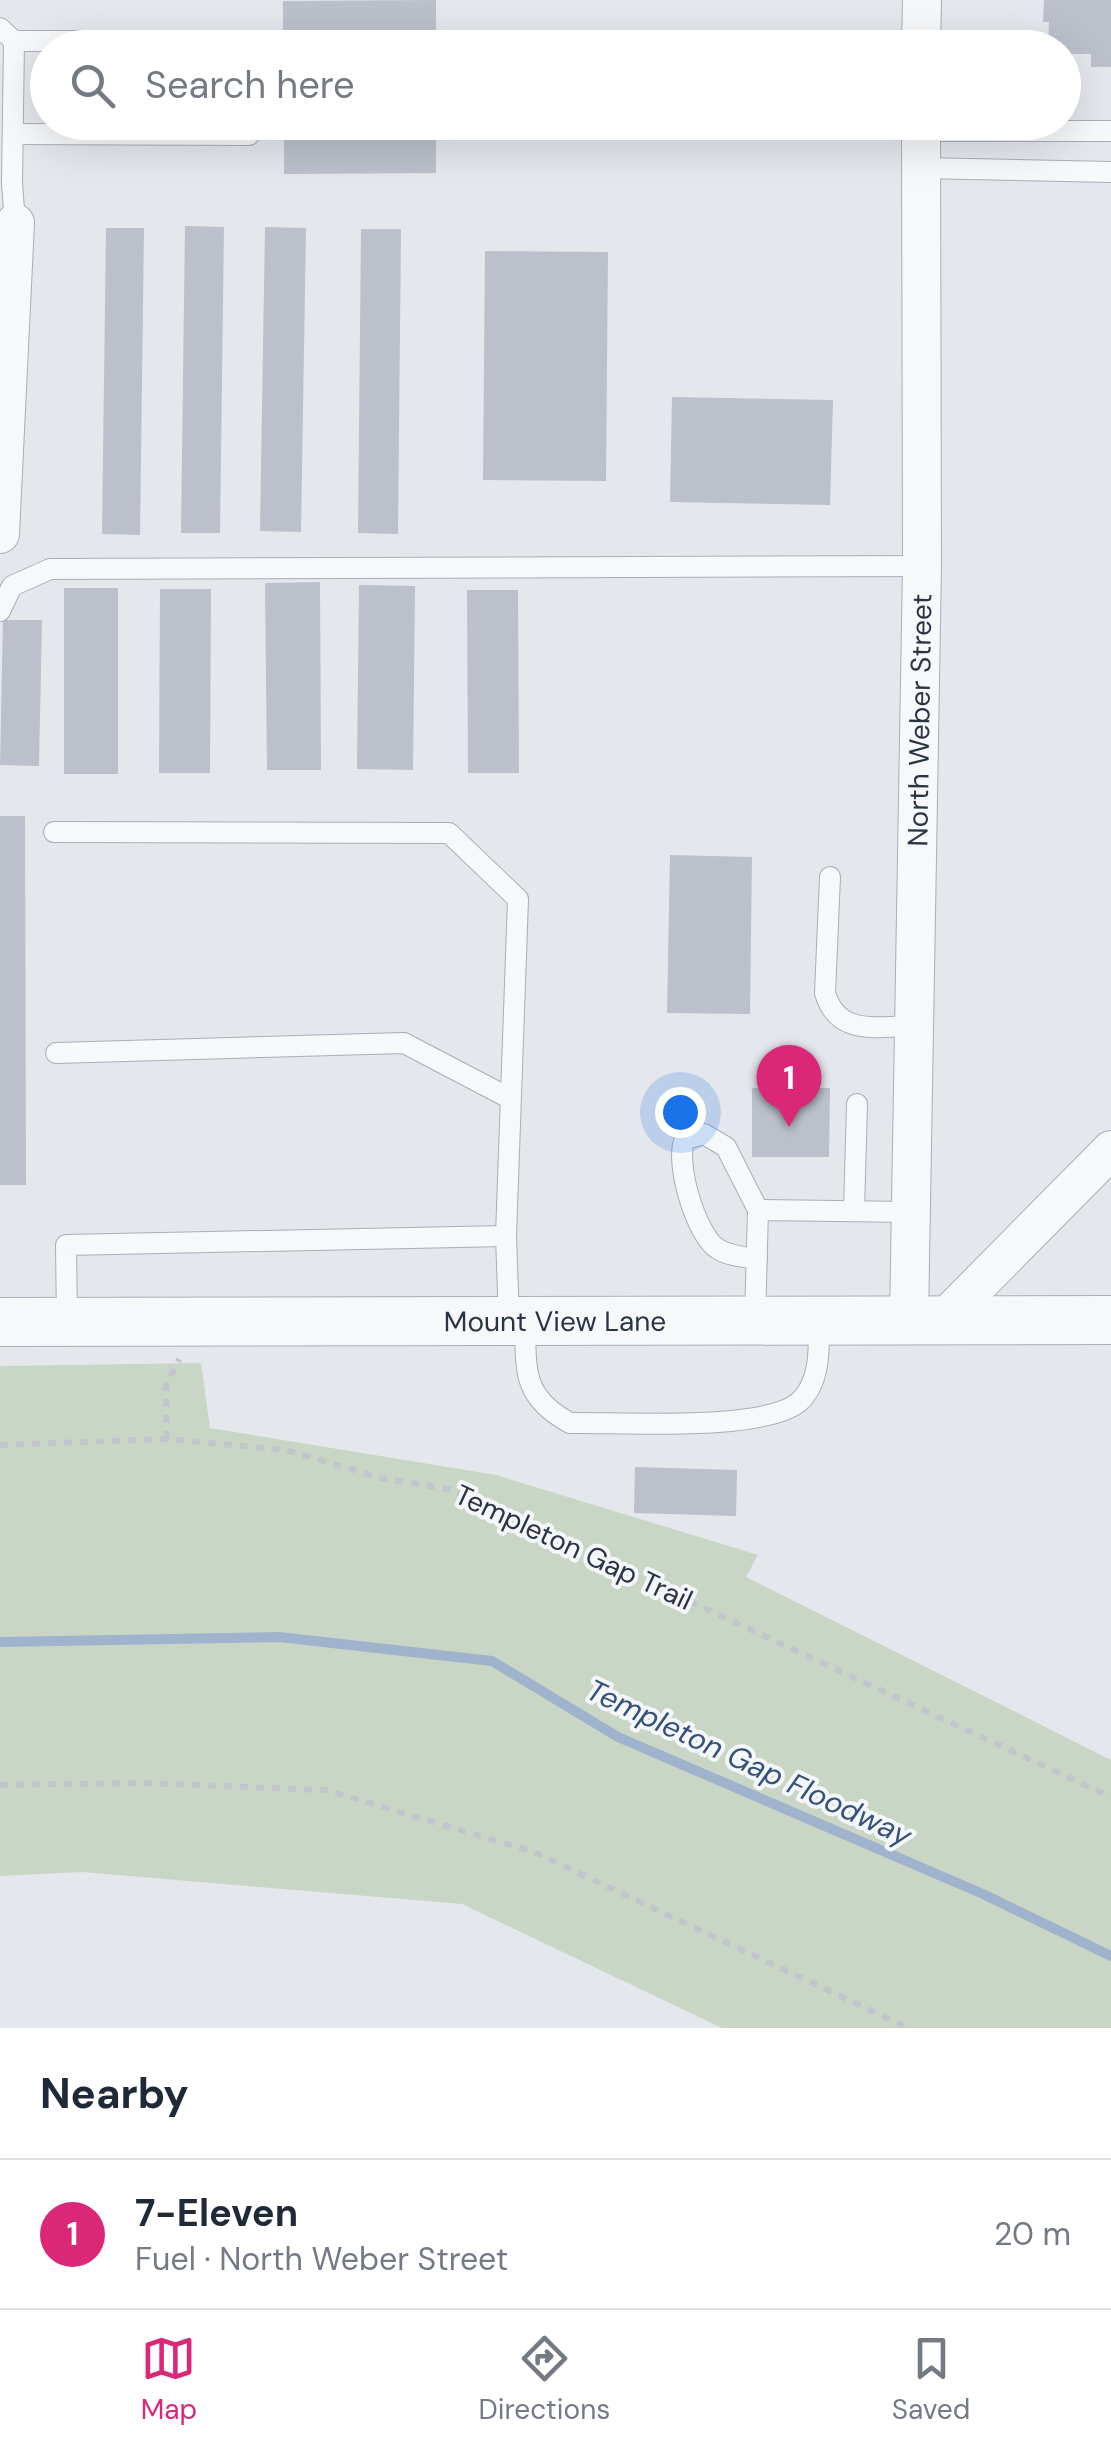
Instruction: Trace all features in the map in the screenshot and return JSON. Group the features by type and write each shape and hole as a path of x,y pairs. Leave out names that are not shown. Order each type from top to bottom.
{"street":[{"path":"922,0 922,30"},
{"name":"North Weber Street","path":"921,140 922,566 911,1212 926,1320"},
{"path":"0,534 14,223"},
{"path":"926,1320 1111,1150"},
{"name":"Mount View Lane","path":"0,1322 1111,1320"}],"lane":[{"path":"7,34 14,223"},
{"path":"1081,130 1111,131"},
{"path":"13,134 30,134"},
{"path":"921,168 1111,172"},
{"path":"0,611 12,586 50,569 922,566"},
{"path":"54,832 449,833 518,899 506,1236 526,1370 534,1395 550,1412 570,1423 750,1420 781,1414 802,1400 816,1372 819,1320"},
{"path":"830,877 825,993 830,1009 840,1020 860,1026 914,1026"},
{"path":"56,1053 404,1043 510,1098"},
{"path":"854,1212 857,1104"},
{"path":"755,1320 758,1210 726,1146 704,1134 685,1139 682,1151 696,1222 719,1250 756,1259"},
{"path":"758,1210 911,1212"},
{"path":"67,1322 66,1244 506,1236"}],"path":[{"path":"167,1440 166,1386 197,1322"},
{"name":"Templeton Gap Trail","path":"0,1446 167,1440 286,1450 382,1478 448,1489 1111,1796"},
{"path":"0,1785 143,1783 326,1790 534,1852 908,2028"}],"green space":[{"path":"201,1363 210,1428 496,1475 758,1555 746,1577 1111,1760 1111,2028 722,2028 462,1904 82,1872 0,1876 0,1366"}],"building":[{"path":"436,0 436,30 283,30 283,1"},
{"path":"1044,0 1111,0 1111,67 1091,67 1091,54 1081,54 1081,30 1049,30 1049,22 1043,22"},
{"path":"284,140 436,140 436,173 284,174"},
{"path":"185,226 224,227 220,533 181,533"},
{"path":"265,227 306,228 301,532 260,531"},
{"path":"106,228 144,228 140,535 102,534"},
{"path":"361,229 401,229 398,534 358,533"},
{"path":"485,251 608,252 606,481 483,480"},
{"path":"672,397 833,400 830,505 670,502"},
{"path":"320,582 321,770 267,770 265,583"},
{"path":"359,585 415,586 413,770 357,769"},
{"path":"64,588 118,588 118,774 64,774"},
{"path":"160,589 211,589 210,773 159,773"},
{"path":"467,590 518,590 519,773 468,773"},
{"path":"3,620 42,620 39,766 0,765"},
{"path":"0,816 25,816 26,1185 0,1185"},
{"path":"670,855 752,857 750,1014 667,1013"},
{"path":"752,1088 830,1088 829,1157 752,1157"},
{"path":"635,1467 737,1470 736,1516 634,1513"}],"waterway":[{"name":"Templeton Gap Floodway","path":"0,1642 279,1637 492,1661 618,1737 983,1894 1111,1956"}],"place":[{"name":"7-Eleven","path":"789,1127"}]}
